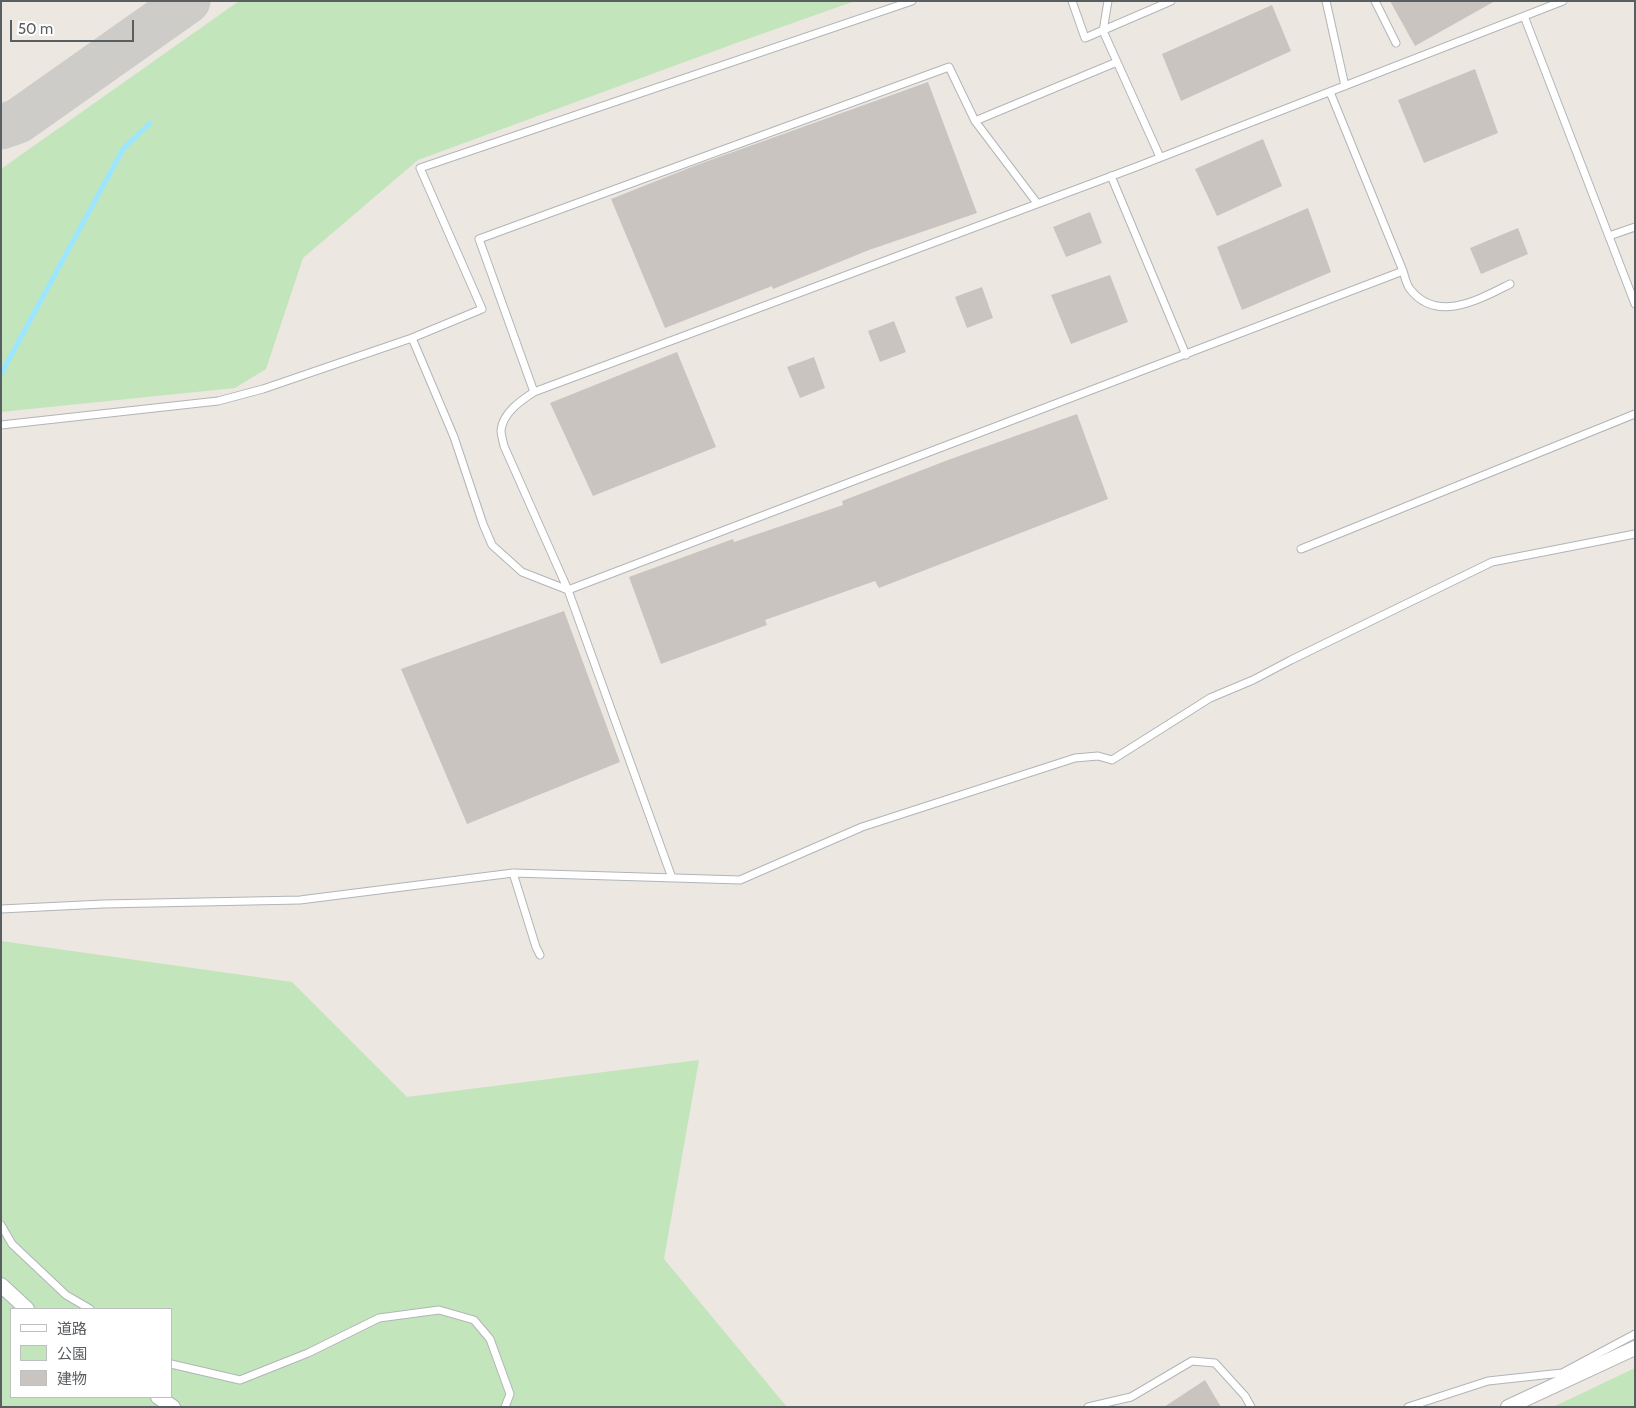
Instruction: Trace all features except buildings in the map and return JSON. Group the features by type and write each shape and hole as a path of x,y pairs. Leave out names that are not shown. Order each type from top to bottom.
{"street":[{"path":"1,1285 26,1308"},
{"path":"1508,1407 1635,1348"},
{"path":"160,1398 174,1407"}],"lane":[{"path":"1,425 218,401 263,389 412,338 482,309 420,168 912,1"},
{"path":"1072,1 1085,38 1171,1"},
{"path":"1108,1 1103,31 1160,157"},
{"path":"1326,1 1345,86"},
{"path":"1375,1 1396,43"},
{"path":"672,878 568,590 504,446 501,432 504,420 522,400 534,392 1111,176 1563,1"},
{"path":"1524,16 1635,304"},
{"path":"975,121 1117,62"},
{"path":"534,392 479,239 949,67 975,121 1038,203"},
{"path":"1330,92 1409,288 1420,299 1437,306 1455,307 1481,298 1510,284"},
{"path":"1111,176 1186,355"},
{"path":"1609,236 1635,227"},
{"path":"412,338 454,438 492,545 522,572 568,590 1403,271"},
{"path":"1301,549 1635,414"},
{"path":"1,909 103,904 300,900 514,873 740,880 862,827 1075,758 1098,756 1112,760 1210,698 1253,680 1492,562 1635,534"},
{"path":"514,873 540,955"},
{"path":"1,1226 12,1244 66,1296 88,1308"},
{"path":"172,1364 240,1380 308,1354 379,1318 439,1310 474,1320 490,1340 510,1394 506,1407"},
{"path":"1408,1407 1488,1381 1562,1373 1635,1334"},
{"path":"1088,1407 1131,1397 1192,1361 1215,1363 1245,1396 1252,1407"}],"green space":[{"path":"239,1 855,1 418,160 303,258 266,369 235,388 1,412 1,169"},
{"path":"1,941 292,982 407,1097 699,1060 664,1259 787,1407 1,1407"},
{"path":"1635,1368 1635,1407 1553,1407"}],"waterway":[{"path":"1,374 123,149 150,123"}],"taxiway":[{"path":"1,127 18,121 188,1"}]}
